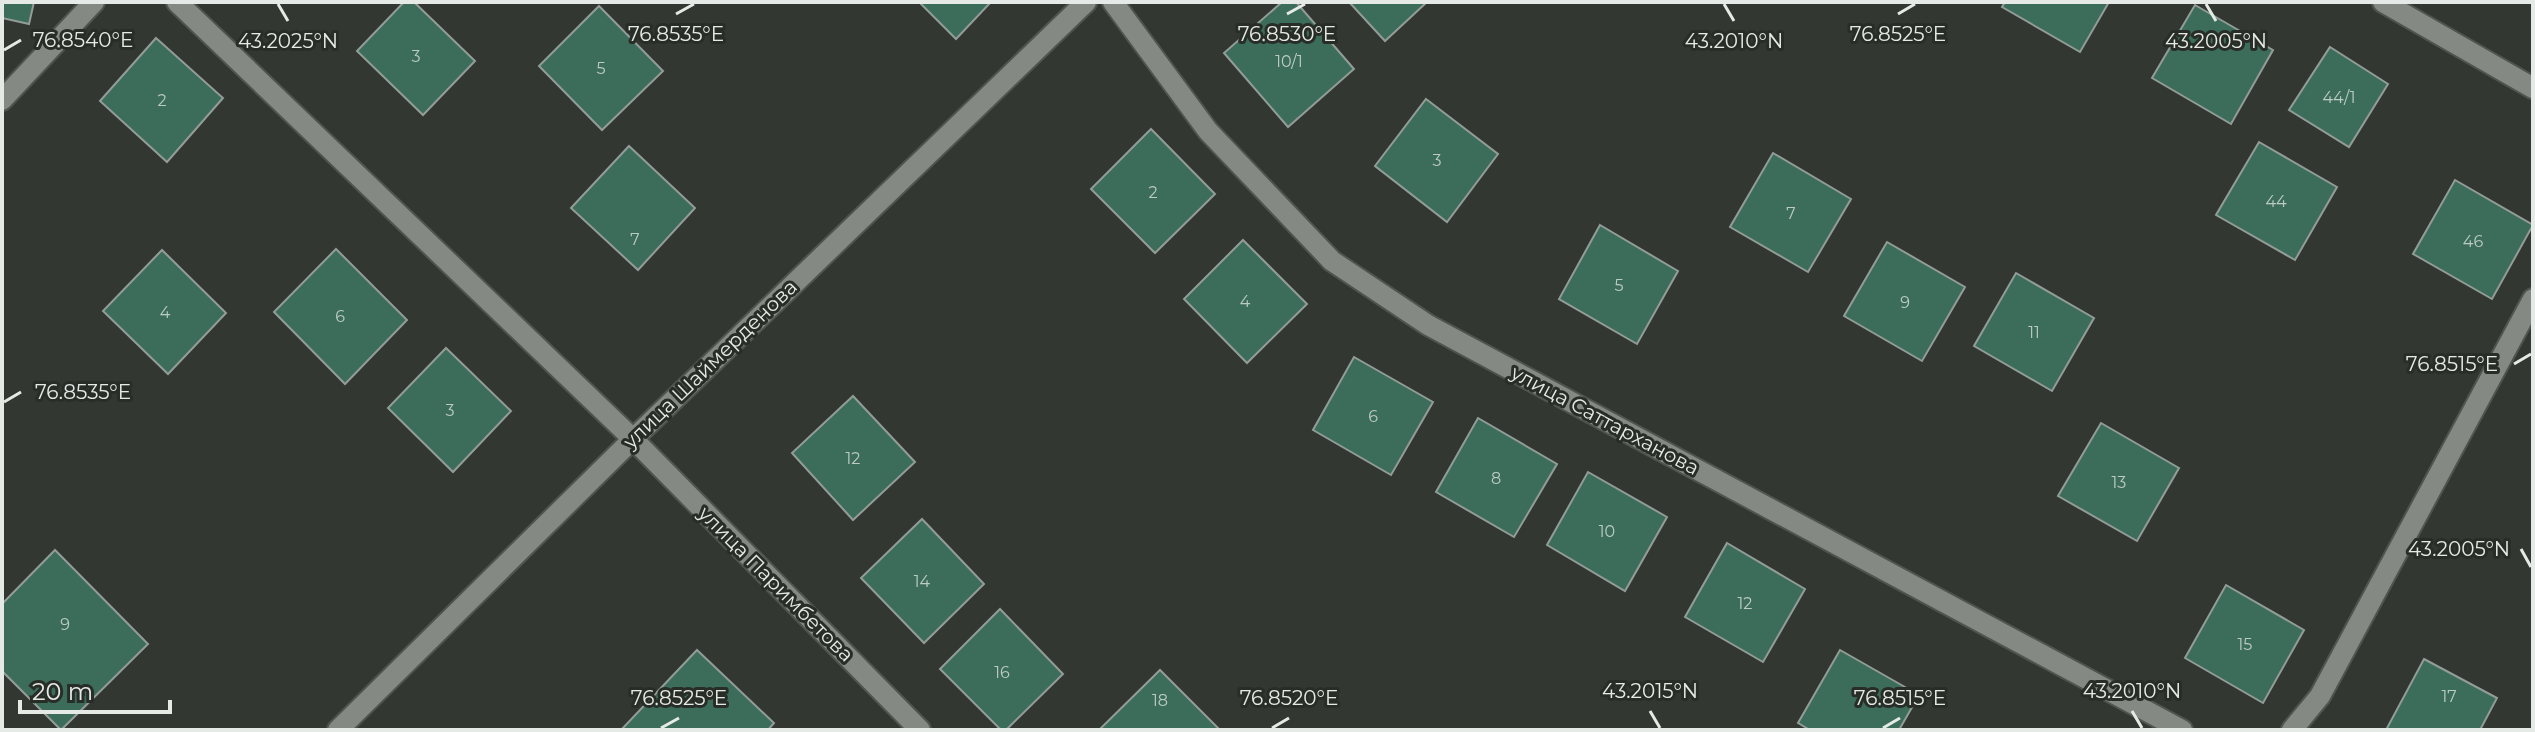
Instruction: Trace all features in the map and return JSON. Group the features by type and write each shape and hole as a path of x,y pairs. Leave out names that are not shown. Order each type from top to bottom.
{"street":[{"path":"2,100 94,2"},
{"name":"улица Паримбетова","path":"177,2 633,439 920,730"},
{"name":"улица Шаймерденова","path":"338,730 633,439 1086,2"},
{"name":"улица Саттарханова","path":"1113,2 1208,131 1332,261 1428,325 2182,730"},
{"path":"2383,2 2533,88"},
{"path":"2292,730 2320,696 2533,299"}],"building":[{"path":"2,2 34,2 29,24 2,18"},
{"path":"404,2 414,2 475,61 423,115 357,51"},
{"path":"919,2 991,2 956,39"},
{"path":"1282,2 1296,2 1354,69 1288,127 1224,53"},
{"path":"1349,2 1427,2 1385,41"},
{"path":"2005,2 2109,2 2080,52 2002,7"},
{"path":"2195,5 2273,50 2231,124 2152,78"},
{"path":"599,6 663,71 602,130 539,66"},
{"path":"156,38 223,98 167,162 100,101"},
{"path":"2330,47 2388,84 2349,147 2289,110"},
{"path":"1426,99 1498,154 1447,222 1375,166"},
{"path":"1151,129 1215,194 1155,253 1091,189"},
{"path":"2259,142 2337,187 2295,260 2216,215"},
{"path":"629,146 695,208 638,270 571,208"},
{"path":"1773,153 1851,199 1808,272 1730,227"},
{"path":"2455,180 2533,225 2492,299 2413,254"},
{"path":"1600,225 1678,271 1637,344 1559,299"},
{"path":"1243,240 1307,304 1247,363 1184,299"},
{"path":"1887,242 1965,287 1922,361 1844,316"},
{"path":"336,249 407,320 345,384 274,312"},
{"path":"162,250 226,313 168,374 103,311"},
{"path":"2016,273 2094,318 2052,391 1974,346"},
{"path":"446,348 511,411 453,472 388,408"},
{"path":"1354,357 1433,402 1391,475 1313,430"},
{"path":"853,396 915,462 853,520 792,453"},
{"path":"1478,418 1557,464 1514,537 1436,492"},
{"path":"2101,423 2179,468 2137,541 2058,496"},
{"path":"1588,472 1667,517 1625,591 1547,545"},
{"path":"922,519 984,584 924,643 861,578"},
{"path":"1727,543 1805,589 1763,662 1685,617"},
{"path":"55,550 148,644 61,730 2,671 2,604"},
{"path":"2226,585 2304,630 2263,703 2185,658"},
{"path":"1000,609 1063,674 1006,730 1001,730 940,669"},
{"path":"697,650 774,723 768,730 621,730"},
{"path":"1840,650 1919,695 1899,730 1810,730 1798,723"},
{"path":"2424,659 2497,698 2480,730 2386,730"},
{"path":"1160,670 1220,730 1100,729"}]}
